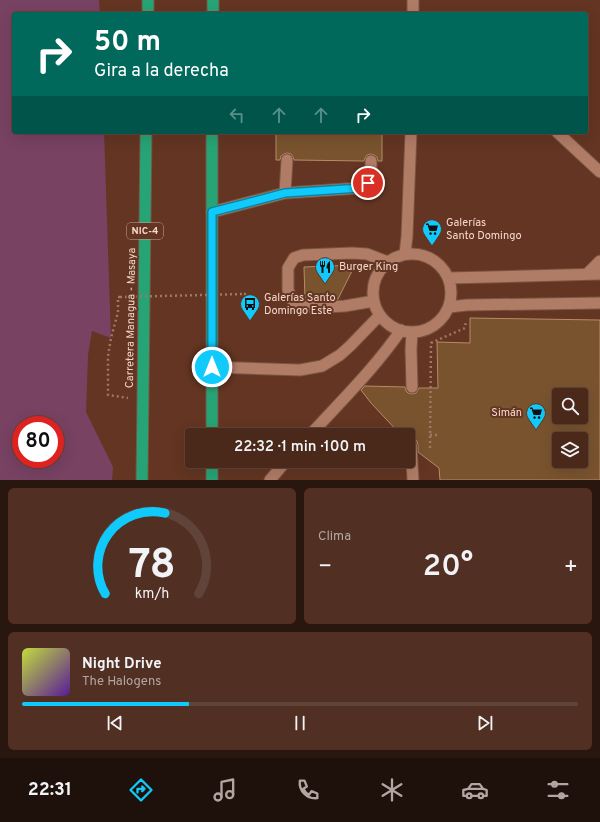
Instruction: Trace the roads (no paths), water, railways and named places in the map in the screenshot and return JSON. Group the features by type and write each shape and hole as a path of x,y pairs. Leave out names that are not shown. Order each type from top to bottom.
{"highway":[{"path":"148,0 148,12"},
{"path":"213,0 213,12"},
{"name":"Carretera Managua - Masaya","path":"142,480 146,134"},
{"path":"212,134 212,428"},
{"path":"212,468 212,480"}],"lane":[{"path":"413,0 413,12"},
{"path":"405,254 411,134"},
{"path":"559,134 600,172"},
{"path":"285,193 287,160"},
{"path":"212,212 285,193 360,188 368,183 372,161"},
{"path":"374,301 345,306 304,307 294,301 288,290 288,268 294,258 304,255 352,253 366,254 388,262"},
{"path":"405,254 419,254 431,258 442,267 451,288 449,307 443,317 434,325 424,330 407,331 390,324 380,315 374,301 373,290 381,270 388,262 405,254"},
{"path":"587,274 600,261"},
{"path":"448,278 600,274"},
{"path":"449,307 467,305 600,303"},
{"path":"212,367 300,370 322,366 340,355 380,315"},
{"path":"407,331 412,388"},
{"path":"317,428 368,373 388,349 407,331"},
{"path":"270,480 280,468"},
{"path":"412,468 413,480"}],"place":[{"name":"Galerías Santo Domingo","path":"432,246"},
{"name":"Burger King","path":"325,284"},
{"name":"Galerías Santo Domingo Este","path":"250,321"},
{"name":"Simán","path":"536,430"}]}
